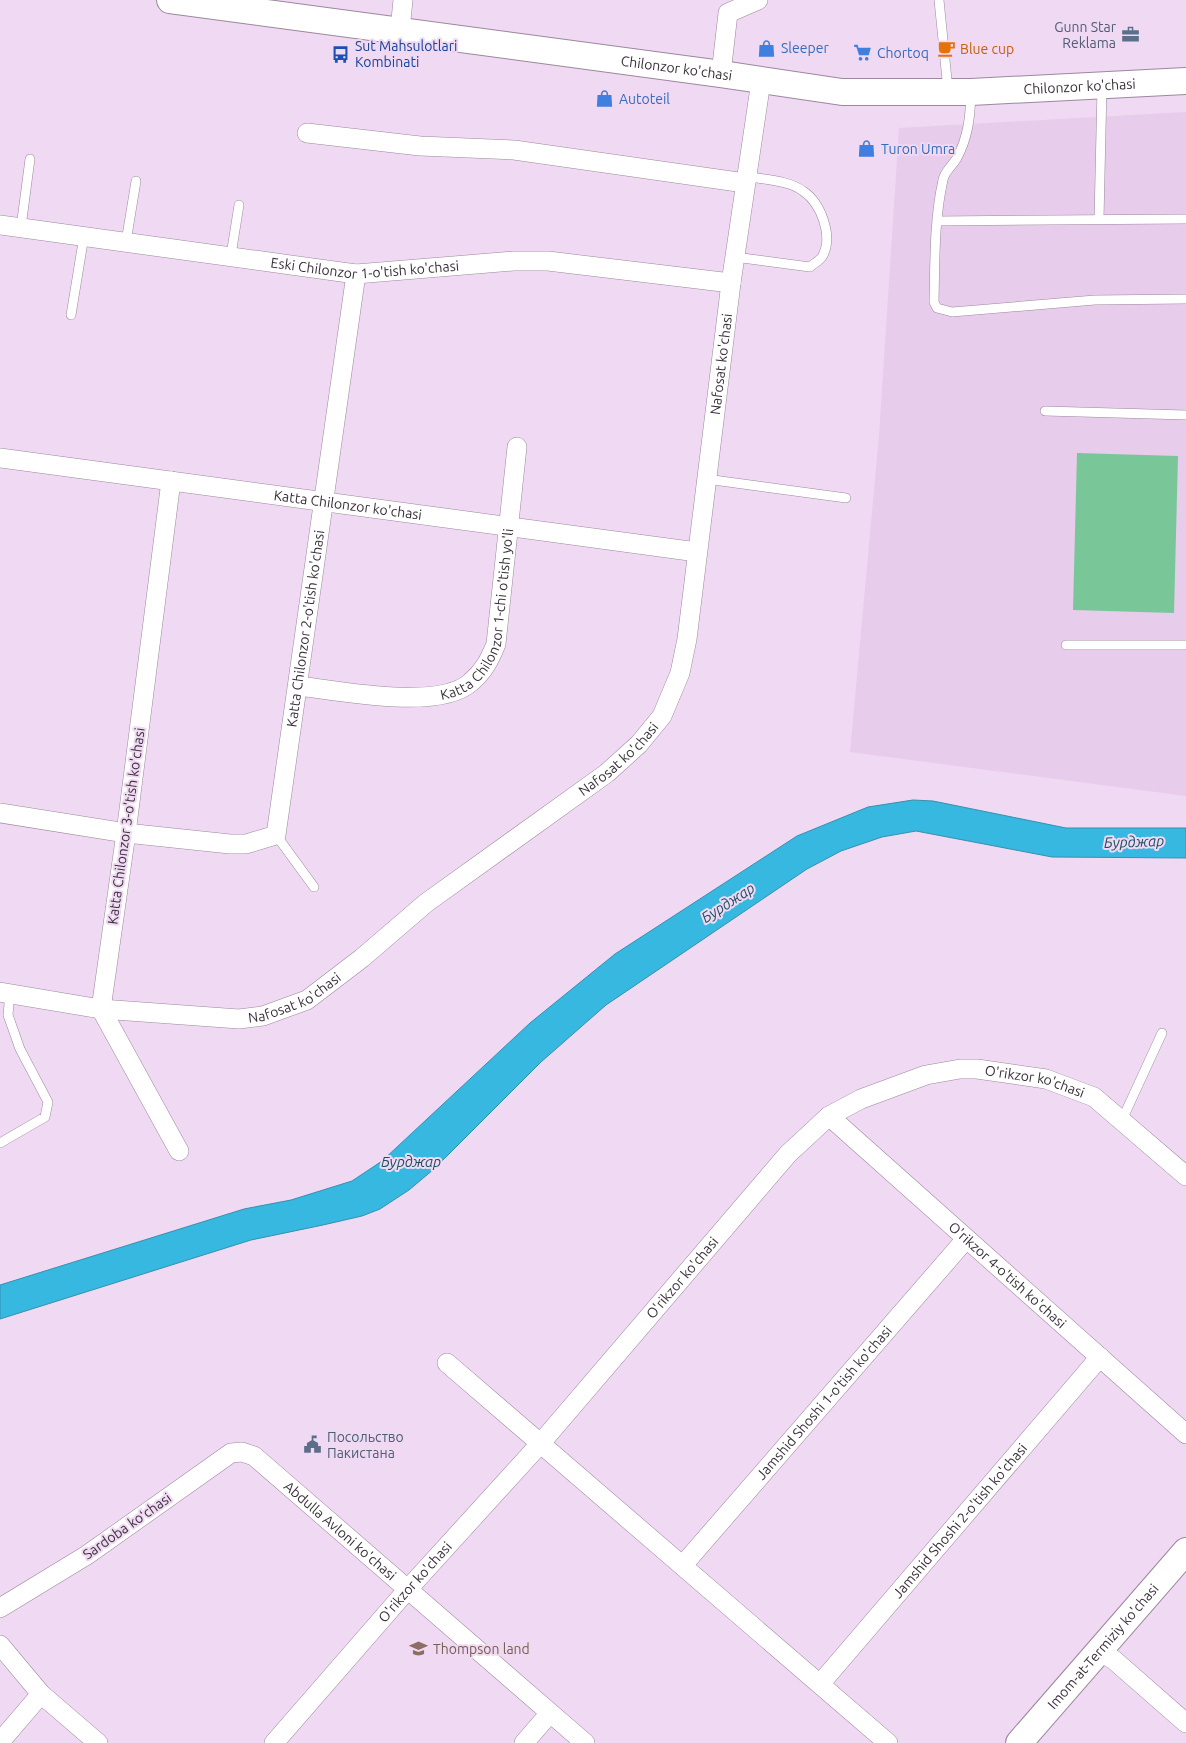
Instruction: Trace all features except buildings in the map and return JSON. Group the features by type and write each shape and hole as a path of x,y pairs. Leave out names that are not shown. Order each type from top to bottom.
{"main road":[{"name":"Chilonzor ko'chasi","path":"170,0 237,4 400,30 842,92 960,93 1186,81"},
{"name":"Imom-at-Termiziy ko'chasi","path":"1042,1743 1106,1655 1186,1551"},
{"name":"Imom-at-Termiziy ko'chasi","path":"1019,1743 1186,1577"}],"street":[{"path":"400,30 403,0"},
{"path":"722,74 727,7 758,0"},
{"name":"Nafosat ko'chasi","path":"5,992 101,1009 238,1019 263,1016 307,1000 362,958 426,902 607,773 639,744 662,716 680,673 687,639 731,283 761,81"},
{"path":"307,134 420,146 514,150 746,179"},
{"name":"Eski Chilonzor 1-o'tish ko'chasi","path":"0,225 231,255 356,274 514,261 548,261 731,283"},
{"name":"Katta Chilonzor 2-o'tish ko'chasi","path":"276,835 299,686 356,274"},
{"name":"Katta Chilonzor 1-chi o'tish yo'li","path":"299,686 397,697 447,694 470,684 488,664 496,644 518,447"},
{"name":"Katta Chilonzor ko'chasi","path":"0,458 697,552"},
{"name":"Katta Chilonzor 3-o'tish ko'chasi","path":"101,1009 126,833 171,481"},
{"path":"0,813 126,833 230,844 246,844 276,835"},
{"path":"101,1009 179,1151"},
{"name":"O'rikzor ko'chasi","path":"274,1743 408,1589 540,1444 788,1154 829,1116 861,1099 910,1080 952,1070 977,1069 1012,1072 1063,1084 1094,1097 1186,1176"},
{"name":"O'rikzor 4-o'tish ko'chasi","path":"829,1116 1186,1434"},
{"name":"Jamshid Shoshi 1-o'tish ko'chasi","path":"682,1565 966,1240"},
{"name":"Jamshid Shoshi 2-o'tish ko'chasi","path":"820,1684 1100,1357"},
{"path":"447,1362 888,1743"},
{"name":"Sardoba koʻchasi","path":"0,1608 87,1555 230,1453 242,1452 254,1456"},
{"name":"Abdulla Avloni ko'chasi","path":"254,1456 585,1743"},
{"path":"0,1645 41,1694 98,1743"},
{"path":"1106,1655 1186,1723"},
{"path":"0,1742 41,1694"},
{"path":"524,1743 550,1713"}],"lane":[{"path":"939,0 960,93 970,121 966,139 943,178 937,221 934,302 938,308 944,311 1024,307 1095,300 1186,299"},
{"path":"1100,219 1102,86"},
{"path":"21,228 30,159"},
{"path":"735,257 810,268 822,257 826,234 822,212 803,191 788,184 746,179"},
{"path":"126,242 136,181"},
{"path":"231,255 238,205"},
{"path":"937,221 1186,219"},
{"path":"71,315 84,235"},
{"path":"1045,411 1186,415"},
{"path":"706,479 846,498"},
{"path":"1066,645 1186,645"},
{"path":"276,835 314,887"},
{"path":"0,1144 44,1117 48,1102 20,1049 8,1015 5,992"},
{"path":"1122,1120 1162,1033"}],"shaded area":[{"path":"1186,112 1186,796 850,752 879,436 899,128"}],"green space":[{"path":"1077,453 1178,456 1174,613 1073,610"}],"water":[{"name":"Бурджар","path":"913,800 933,801 1066,828 1186,828 1186,858 1052,857 916,831 882,837 841,851 807,869 606,1005 541,1062 434,1169 409,1190 380,1209 362,1216 251,1240 0,1319 0,1285 244,1209 291,1200 352,1181 382,1161 530,1023 615,954 797,836 868,807"}],"place":[{"name":"Gunn Star Reklama","path":"1130,35"},
{"name":"Sleeper","path":"767,48"},
{"name":"Blue cup","path":"946,49"},
{"name":"Chortoq","path":"863,53"},
{"name":"Sut Mahsulotlari Kombinati","path":"341,54"},
{"name":"Autoteil","path":"605,99"},
{"name":"Turon Umra","path":"867,149"},
{"name":"Посольство Пакистана","path":"313,1445"},
{"name":"Thompson land","path":"419,1649"}]}
